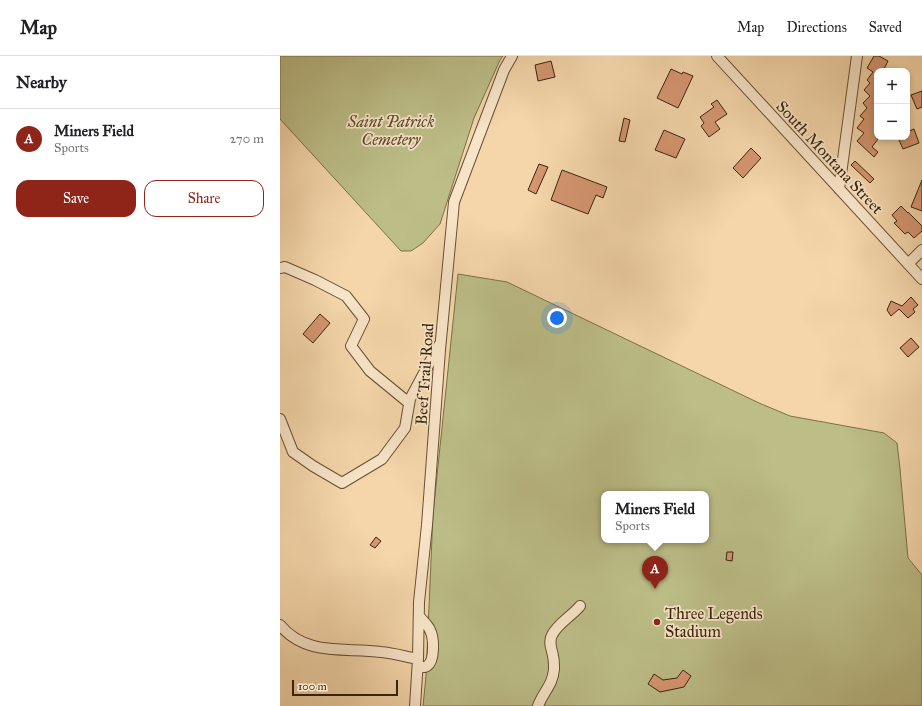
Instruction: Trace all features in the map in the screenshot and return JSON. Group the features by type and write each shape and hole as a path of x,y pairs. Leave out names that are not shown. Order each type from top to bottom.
{"street":[{"name":"Beef Trail Road","path":"415,706 420,602 428,525 441,341 454,202 493,96 504,70 512,56"},
{"name":"South Montana Street","path":"717,56 922,279"},
{"path":"840,189 857,56"},
{"path":"908,264 922,250"},
{"path":"280,268 285,267 316,280 346,296 364,320 351,346 370,371 409,403"},
{"path":"280,419 294,452 313,466 342,483 382,459 405,428 410,399 441,341"},
{"path":"538,706 553,678 553,656 550,641 552,635 555,630 580,606"},
{"path":"280,625 286,633 306,645 331,650 381,652 418,663 423,668 429,665 432,658 432,636 420,617"}],"green space":[{"name":"Saint Patrick Cemetery","path":"280,56 503,56 474,118 440,224 423,243 411,251 401,251 280,119"},
{"path":"458,274 507,282 759,403 790,416 884,433 897,443 908,558 922,575 922,706 423,706 426,676 433,514"}],"building":[{"path":"874,56 879,56 888,61 884,68 874,68 874,140 877,140 872,147 878,152 874,157 857,141 864,133 857,128 864,119 860,116 867,108 863,103 870,96 864,90 870,83 867,80 873,72 867,68"},
{"path":"551,61 555,77 538,81 535,65"},
{"path":"671,69 682,74 683,72 693,76 678,108 657,98"},
{"path":"922,91 922,107 917,109 911,95"},
{"path":"717,100 727,114 715,122 720,129 709,137 701,126 704,123 700,117 714,107 711,104"},
{"path":"624,118 630,120 625,142 619,141"},
{"path":"914,129 919,143 903,149 899,140 910,140 910,131"},
{"path":"664,130 685,139 676,158 655,150"},
{"path":"751,148 761,158 743,178 733,168"},
{"path":"855,161 874,179 870,183 851,165"},
{"path":"539,164 548,167 536,194 528,190"},
{"path":"562,170 607,187 603,198 596,195 588,214 551,200"},
{"path":"922,180 922,211 911,207"},
{"path":"901,206 922,226 922,231 914,238 908,232 905,234 894,223 897,221 892,215"},
{"path":"911,297 918,305 913,309 915,312 908,318 899,309 891,316 887,310 891,301 902,306"},
{"path":"320,314 330,323 313,343 303,334"},
{"path":"911,338 919,347 908,357 900,348"},
{"path":"376,537 381,541 375,548 370,545"},
{"path":"727,552 733,552 732,561 726,560"},
{"path":"683,670 691,676 684,687 660,692 648,684 654,674 663,680 677,678"}],"place":[{"name":"Miners Field","path":"655,589"},
{"name":"Three Legends Stadium","path":"657,622"}]}
